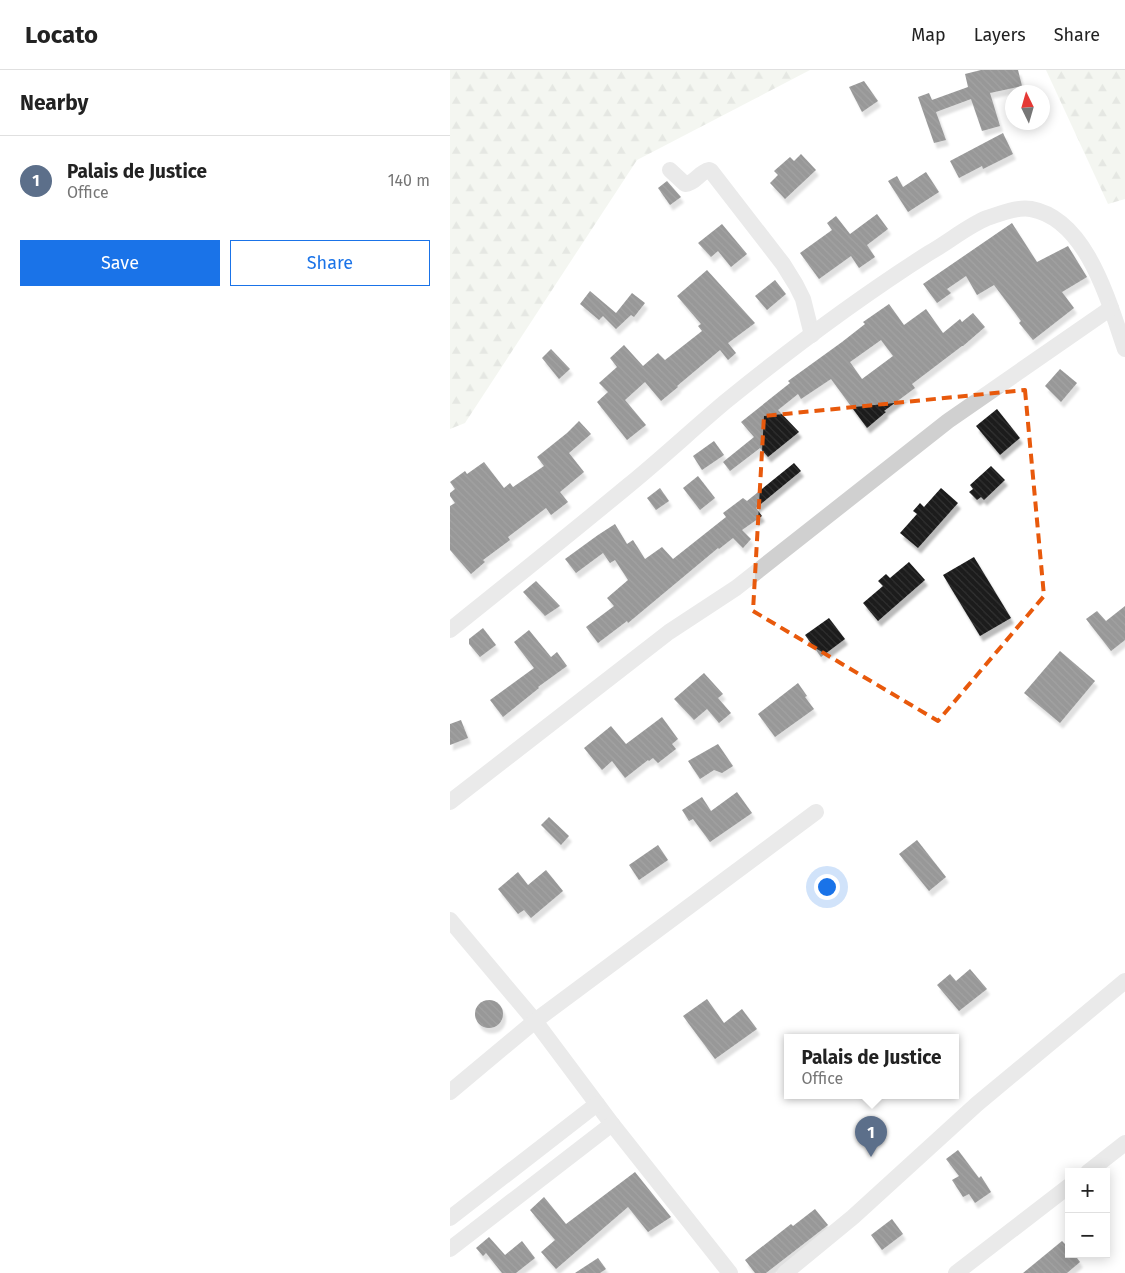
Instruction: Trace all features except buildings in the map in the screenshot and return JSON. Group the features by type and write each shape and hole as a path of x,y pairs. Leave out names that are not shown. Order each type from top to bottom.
{"street":[{"path":"670,170 685,184 691,183 704,171 711,171 783,264 796,285 803,299 812,335"},
{"path":"450,630 624,489 726,402 812,335 903,270 985,219 1012,210 1029,209 1052,217 1067,228 1092,263 1111,308 1125,349"},
{"path":"450,802 669,632 736,588 948,421 1111,308"},
{"path":"450,1092 535,1021 816,812"},
{"path":"450,920 535,1021 612,1124 730,1273"},
{"path":"785,1273 853,1217 977,1104 1125,981"},
{"path":"450,1218 597,1104"},
{"path":"450,1249 612,1124"},
{"path":"1093,1168 1125,1143"},
{"path":"956,1273 1065,1189"}],"highlighted area":[{"path":"1025,390 1044,596 938,721 753,611 764,416"}],"green space":[{"path":"450,70 810,70 637,160 465,423 450,429"},
{"path":"1046,70 1125,70 1125,199 1108,204"}],"place":[{"name":"Palais de Justice","path":"871,1157"}]}
